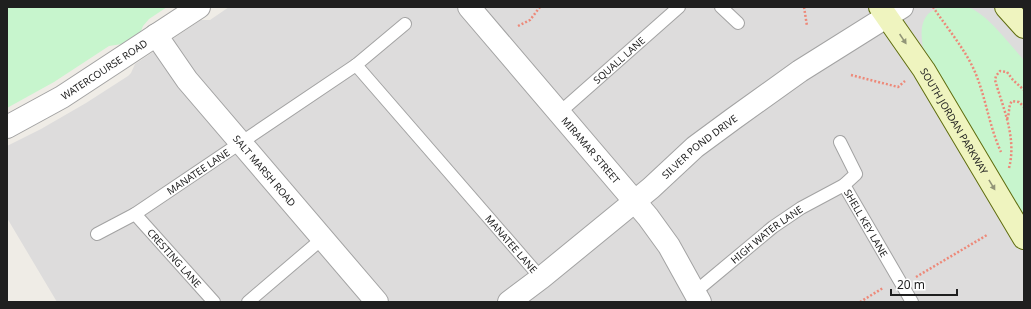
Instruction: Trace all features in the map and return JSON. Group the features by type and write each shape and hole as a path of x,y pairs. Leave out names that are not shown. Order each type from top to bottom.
{"street":[{"name":"WATERCOURSE ROAD","path":"7,127 62,97 199,7"},
{"name":"MIRAMAR STREET","path":"469,7 657,228 697,297"},
{"path":"1006,7 1024,27"},
{"name":"SILVER POND DRIVE","path":"509,302 541,278 635,201 695,148 733,118 890,10"},
{"name":"SOUTH JORDAN PARKWAY","path":"890,10 1024,238"},
{"name":"SALT MARSH ROAD","path":"156,35 187,80 378,302"}],"lane":[{"name":"SQUALL LANE","path":"559,113 679,7"},
{"path":"721,7 738,23"},
{"name":"MANATEE LANE","path":"97,234 136,214 356,65 405,24"},
{"name":"MANATEE LANE","path":"356,65 541,278"},
{"path":"840,142 856,174 844,185"},
{"name":"SHELL KEY LANE","path":"844,185 912,302"},
{"name":"HIGH WATER LANE","path":"697,297 774,228 801,208 844,185"},
{"name":"CRESTING LANE","path":"136,214 214,302"},
{"path":"248,302 323,238"}],"path":[{"path":"518,26 530,20 540,7"},
{"path":"804,7 806,26"},
{"path":"933,7 967,57 980,87 994,138 1003,156"},
{"path":"1009,168 1012,158 1012,140 995,80 996,76 1000,71 1007,72 1024,90"},
{"path":"851,75 898,87"},
{"path":"1006,119 1009,114 1012,101 1019,102 1024,107"},
{"path":"1006,162 1013,174"},
{"path":"860,302 987,235"}],"shaded area":[{"path":"229,7 1024,7 1024,302 57,302 7,218 7,146 41,129 86,103 128,76 135,64 201,20 210,20"}],"green space":[{"path":"964,6 974,10 990,22 1024,60 1024,217 923,47 922,26 925,18 928,14 939,7"},
{"path":"7,7 167,7 149,19 141,31 122,44 109,46 54,82 7,108"}]}
